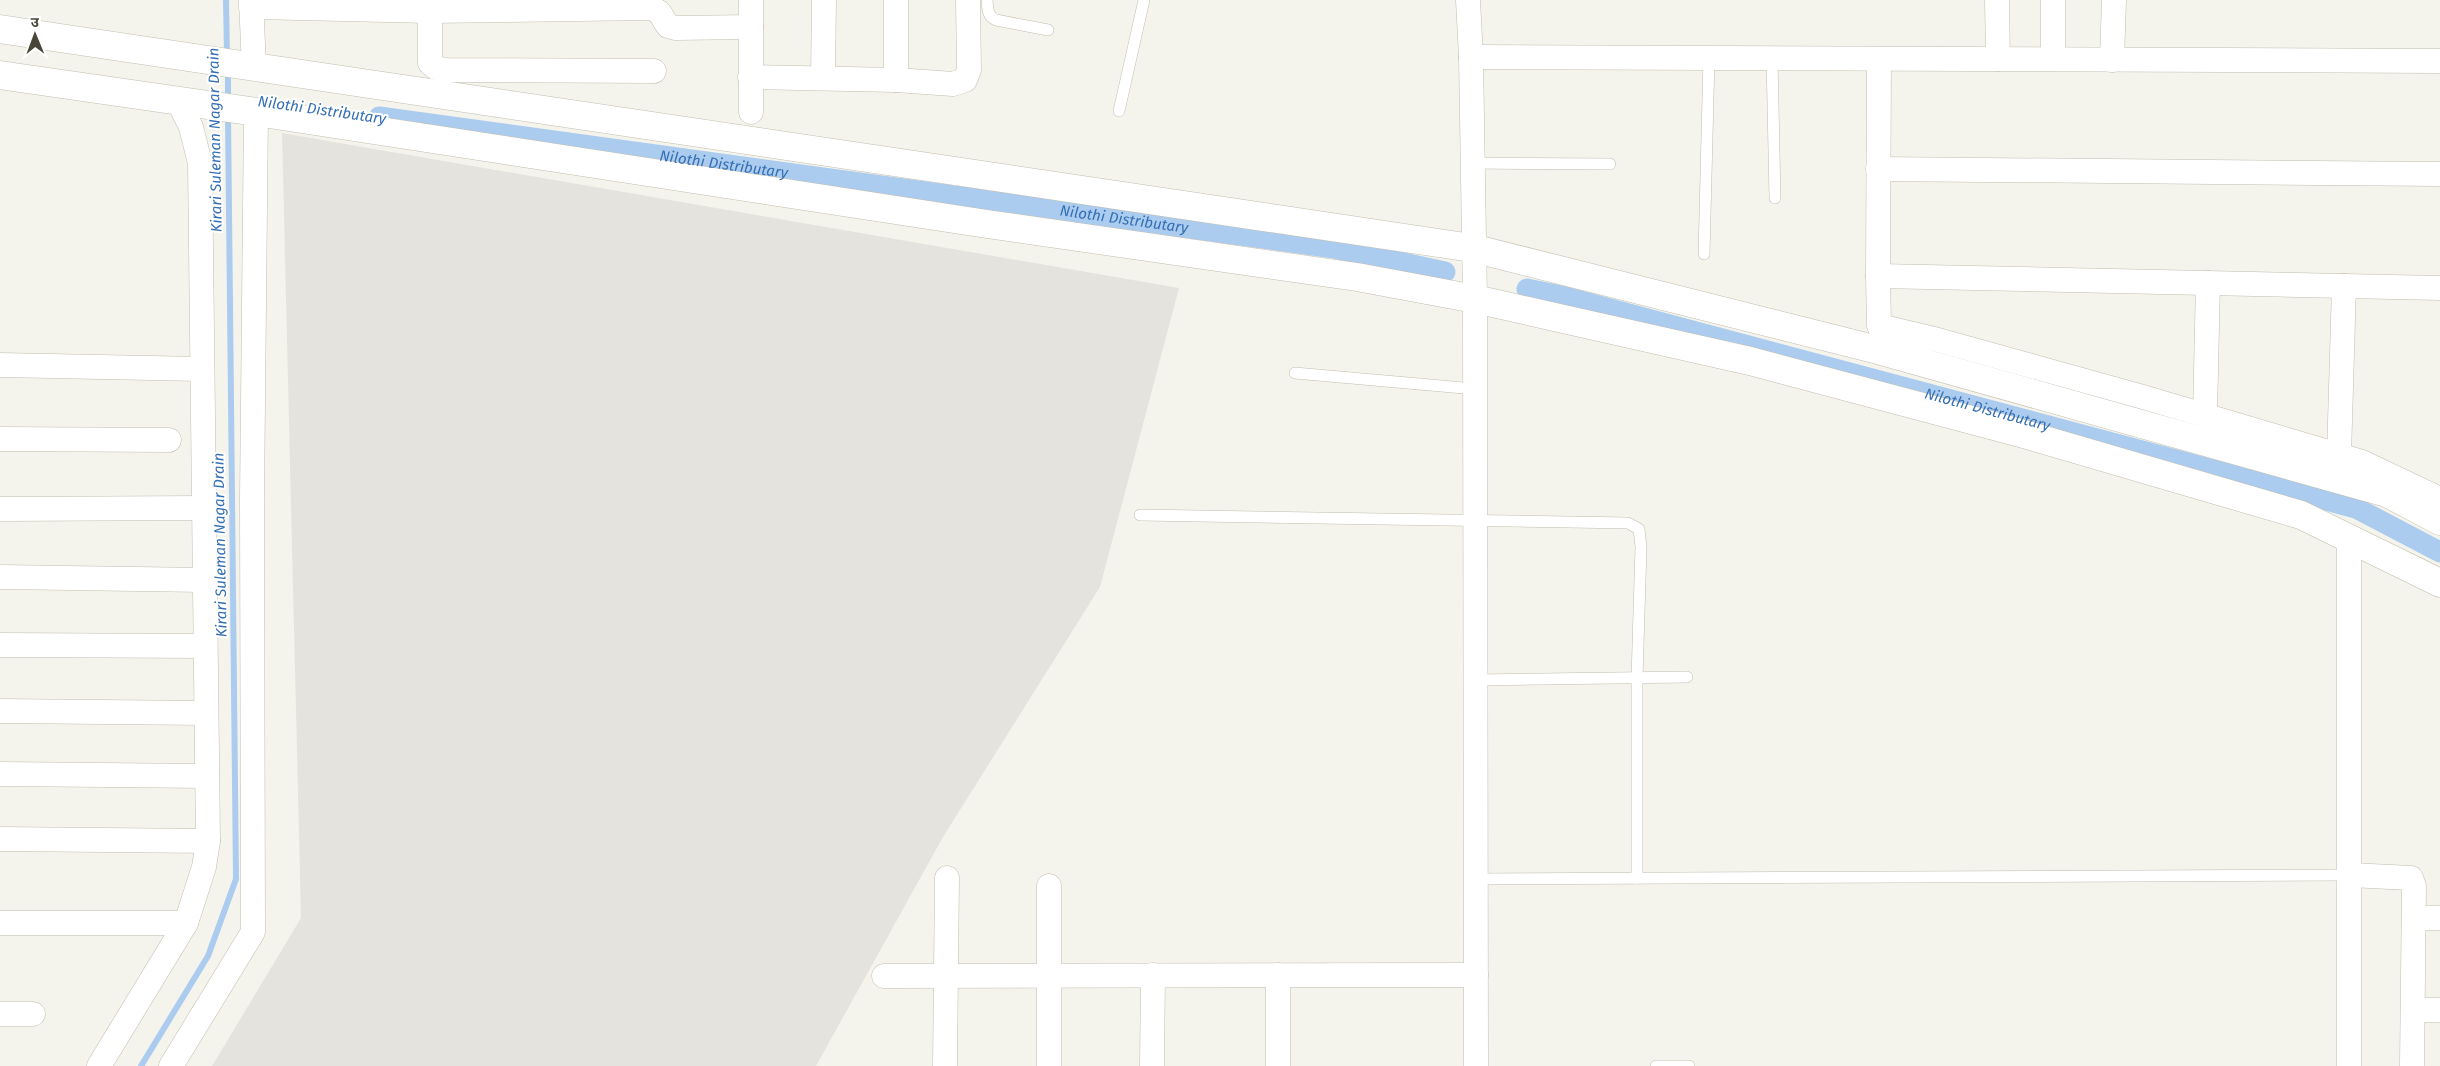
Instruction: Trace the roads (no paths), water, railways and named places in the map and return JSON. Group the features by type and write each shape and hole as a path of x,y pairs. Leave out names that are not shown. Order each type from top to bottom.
{"street":[{"path":"751,0 751,112"},
{"path":"823,78 824,0"},
{"path":"896,0 896,80"},
{"path":"750,77 896,80 953,84 965,80 969,70 968,0"},
{"path":"1468,0 1471,56 1472,248 1475,299 1476,1066"},
{"path":"1997,0 1998,59"},
{"path":"2053,0 2053,59"},
{"path":"2112,60 2114,0"},
{"path":"250,66 251,4 649,8 658,10 664,15 668,26 676,28 751,27"},
{"path":"430,6 430,63 445,70 654,72"},
{"path":"0,29 1472,248 1879,338 2387,493 2440,522"},
{"path":"1471,56 2440,61"},
{"path":"1879,338 1878,169 1880,59"},
{"path":"0,76 248,111 987,224 1357,278 1475,299 1750,361 2024,434 2301,515 2440,584"},
{"path":"99,1066 186,922 204,867 208,841 200,163 191,127 178,101"},
{"path":"172,1066 253,932 252,498 248,111"},
{"path":"1878,169 2440,174"},
{"path":"1878,276 2440,288"},
{"path":"2205,415 2208,283"},
{"path":"2339,455 2344,286"},
{"path":"1879,338 1938,340 2205,415 2362,462 2440,500"},
{"path":"0,366 201,369"},
{"path":"0,439 169,440"},
{"path":"0,509 203,508"},
{"path":"2349,539 2349,1066"},
{"path":"0,577 204,580"},
{"path":"0,644 205,646"},
{"path":"0,711 206,713"},
{"path":"0,774 207,776"},
{"path":"0,839 208,841"},
{"path":"2350,874 2410,878 2414,886 2412,1066"},
{"path":"945,1066 947,878"},
{"path":"1049,886 1049,1066"},
{"path":"2414,918 2440,918"},
{"path":"0,923 186,922"},
{"path":"1152,1066 1153,975"},
{"path":"1278,975 1278,1066"},
{"path":"884,976 1476,975"},
{"path":"2413,1010 2440,1010"},
{"path":"0,1014 33,1014"}],"lane":[{"path":"987,0 990,17 996,20 1048,30"},
{"path":"1119,111 1144,0"},
{"path":"1704,254 1709,58"},
{"path":"1772,58 1776,198"},
{"path":"1472,164 1610,164"},
{"path":"1295,373 1475,389"},
{"path":"1140,515 1628,522 1639,529 1641,547 1637,678 1638,878"},
{"path":"1475,680 1686,677"},
{"path":"1476,879 2350,874"},
{"path":"1656,1066 1689,1066"}],"waterway":[{"name":"Kirari Suleman Nagar Drain","path":"226,0 227,56"},
{"name":"Kirari Suleman Nagar Drain","path":"228,69 228,101"},
{"name":"Kirari Suleman Nagar Drain","path":"141,1066 208,956 236,879 228,114"},
{"name":"Nilothi Distributary","path":"379,117 1334,248 1445,272"},
{"name":"Nilothi Distributary","path":"1527,289 1561,296 2356,508 2440,552"}]}
